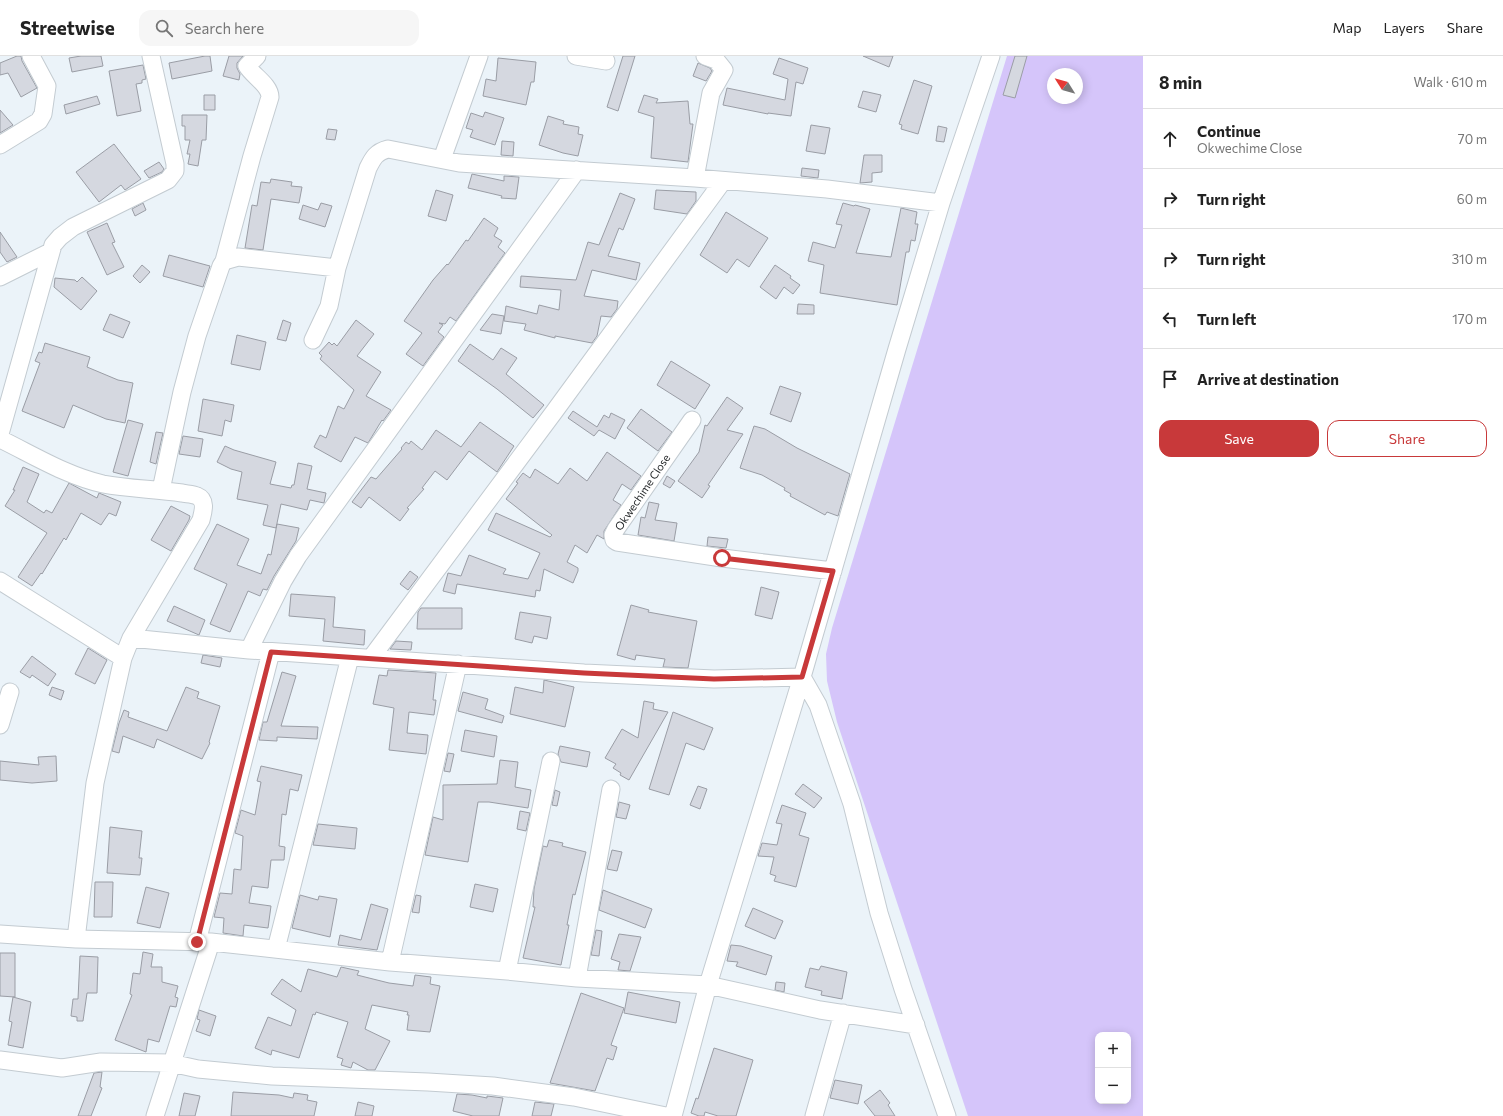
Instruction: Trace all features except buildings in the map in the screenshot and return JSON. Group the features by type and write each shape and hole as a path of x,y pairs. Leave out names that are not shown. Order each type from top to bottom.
{"street":[{"path":"0,145 39,121 43,114 47,86 31,56"},
{"path":"0,434 53,245 60,237 73,227 168,180 175,171 175,164 150,56"},
{"path":"161,490 182,392 197,336 224,261 252,156 270,97 270,93 267,88 247,66 257,56"},
{"path":"442,160 479,56"},
{"path":"576,56 606,61"},
{"path":"695,178 711,93 724,70 716,60 705,56"},
{"path":"673,1116 708,985 802,677 897,349 941,203 991,56"},
{"path":"313,340 329,306 337,268 368,168 374,156 380,151 388,149 459,163 723,180 827,189 941,203"},
{"path":"248,650 283,581 298,556 576,170"},
{"path":"371,658 540,431 723,180"},
{"path":"0,277 50,252"},
{"path":"224,261 238,258 337,268"},
{"name":"Okwechime Close","path":"692,420 616,529 613,535 614,540 617,542 722,558 833,571"},
{"path":"0,439 52,465 87,479 104,484 161,490 198,496 203,501 204,510 201,520 131,638 123,658 95,783 76,939"},
{"path":"0,581 123,658"},
{"path":"131,638 271,652 350,656 584,673 714,679 802,677"},
{"path":"154,1116 171,1063 204,942 271,652"},
{"path":"276,949 350,656"},
{"path":"390,962 458,664"},
{"path":"802,677 818,704 852,804 879,913 903,989 947,1116"},
{"path":"0,725 10,692"},
{"path":"508,971 551,761"},
{"path":"577,978 611,789"},
{"path":"0,934 76,939 204,942 390,962 577,978 708,985 820,1010 916,1025"},
{"path":"814,1116 843,1014"},
{"path":"0,1060 62,1068 102,1062 171,1063 198,1069 272,1076 493,1086 574,1096 666,1116"}],"shaded area":[{"path":"1007,56 1143,56 1143,1116 968,1116 837,722 827,681 826,654 832,628"}],"route":[{"path":"197,942 271,652 350,656 584,673 714,679 802,677 833,571 722,558"}]}
